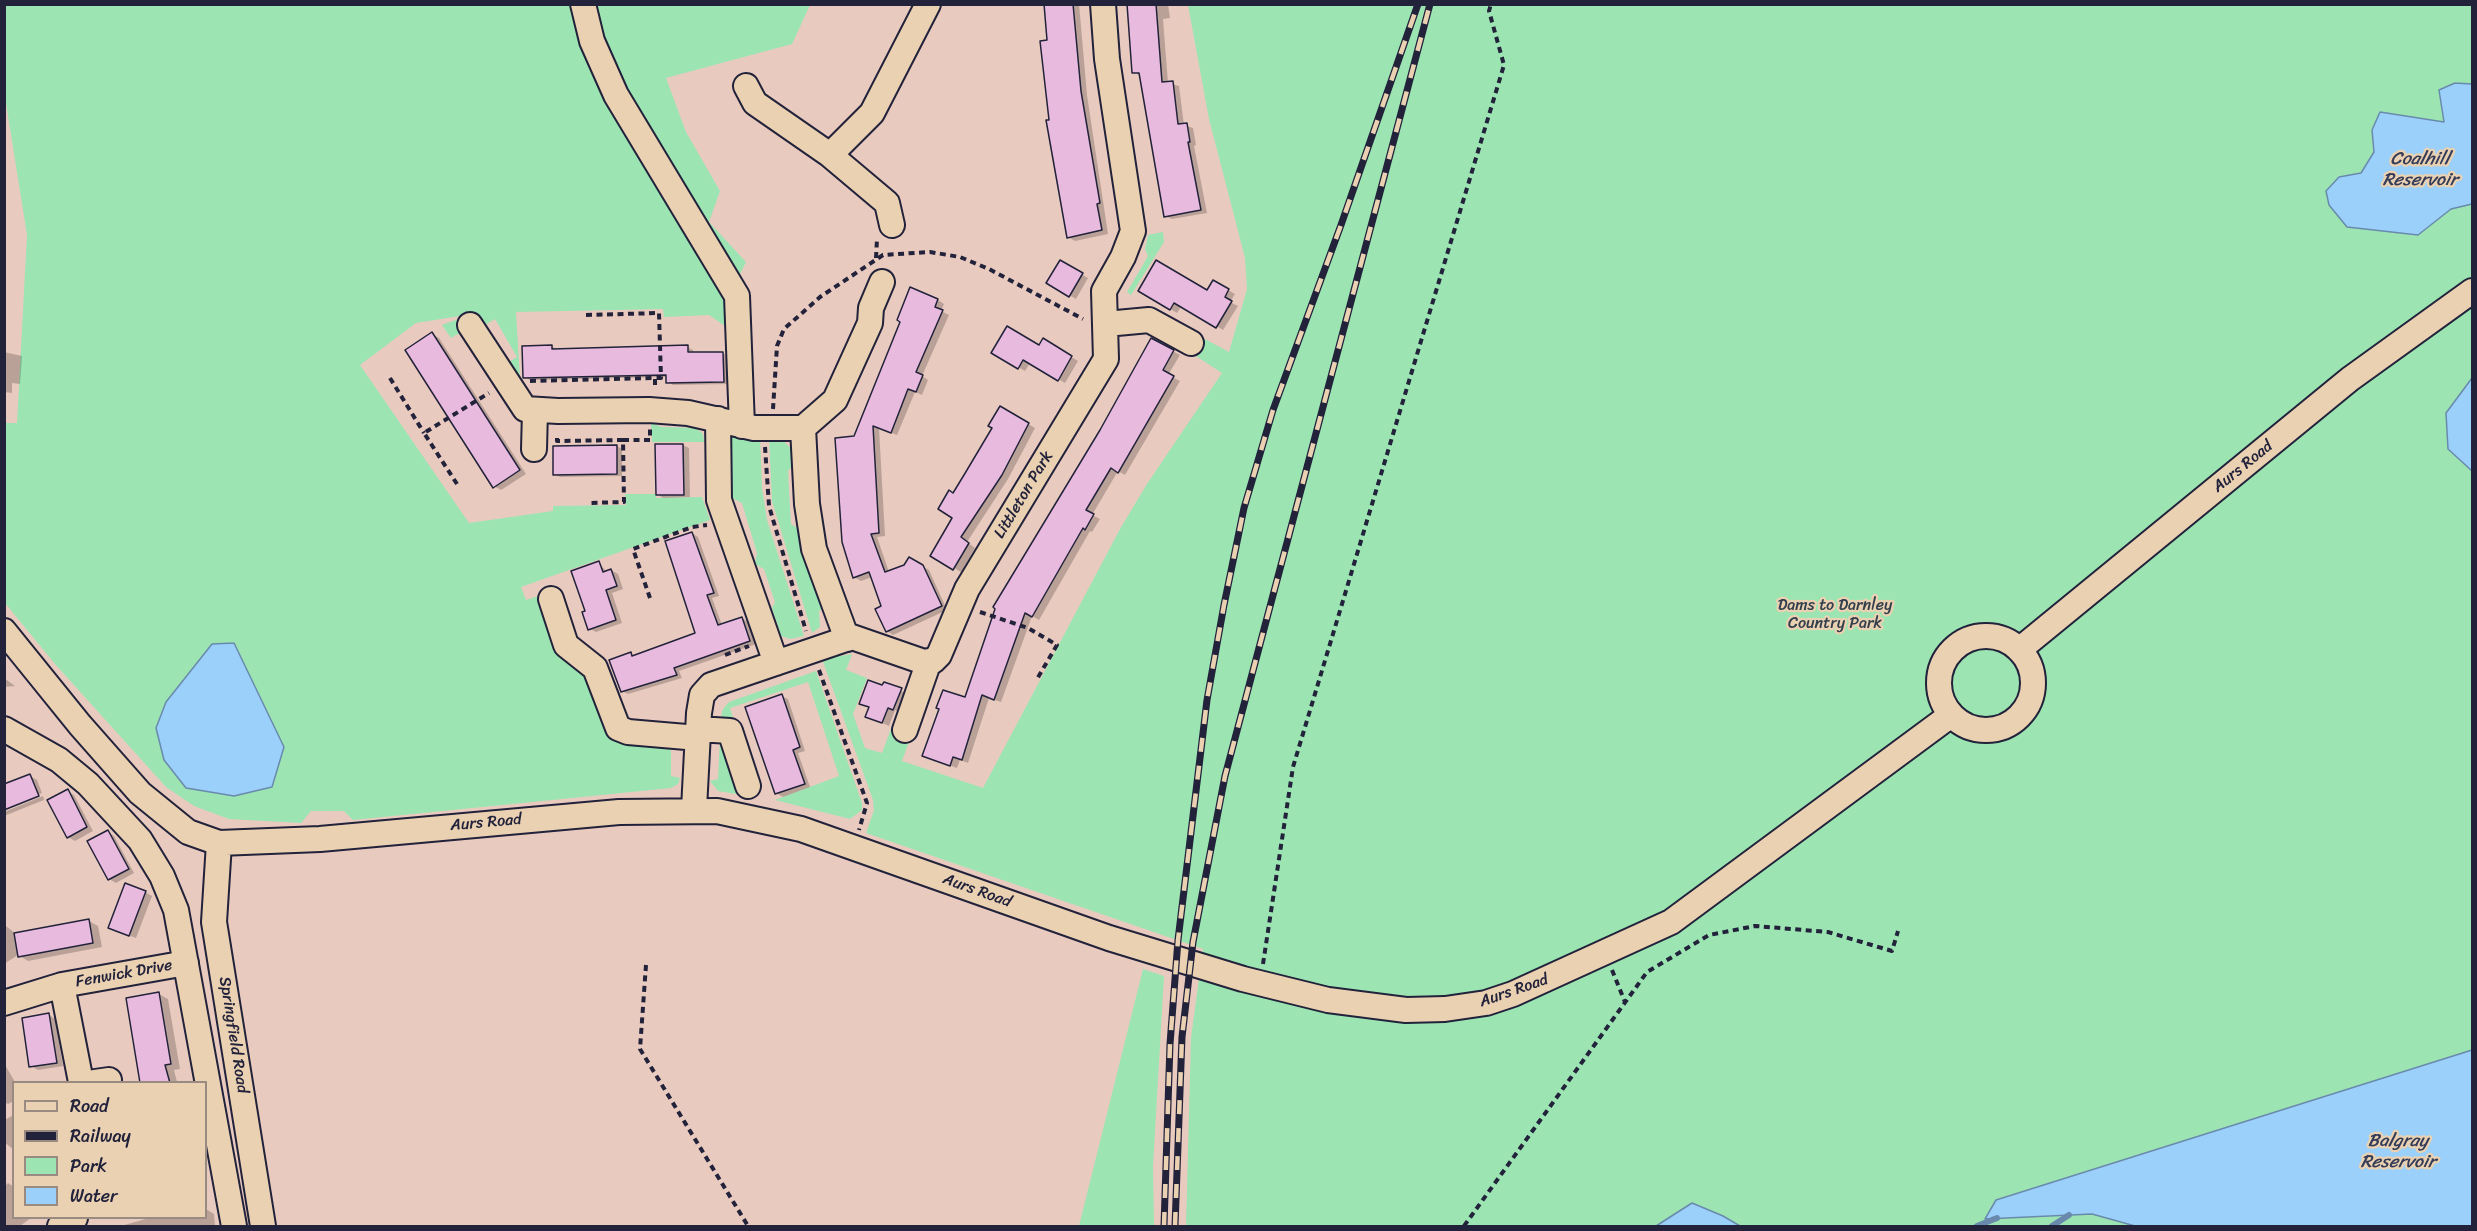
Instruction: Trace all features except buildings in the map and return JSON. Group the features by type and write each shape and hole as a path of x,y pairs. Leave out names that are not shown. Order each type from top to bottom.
{"street":[{"path":"583,4 592,41 616,95 737,296 742,426"},
{"path":"830,155 872,113 928,4"},
{"name":"Littleton Park","path":"906,730 929,661 939,655 945,647 959,605 1106,359 1104,291 1123,257 1133,231 1107,59 1103,4"},
{"path":"746,86 755,103 830,155 887,203 892,225"},
{"path":"470,325 525,409 547,411 649,410 718,419 742,426 803,428 835,400 870,323 871,308 882,282"},
{"name":"Aurs Road","path":"2019,650 2350,379 2472,291"},
{"path":"1106,324 1149,320 1191,343"},
{"path":"534,449 547,411"},
{"path":"718,419 719,500 776,663"},
{"path":"803,428 807,504 814,549 847,639"},
{"path":"551,599 566,645 595,668 618,728 628,732 730,731 748,786"},
{"name":"Aurs Road","path":"4,631 80,726 140,793 188,832 219,843 320,839 619,812 694,810 755,818 801,829 1109,938 1260,984 1328,1000 1406,1010 1445,1009 1486,1003 1513,994 1671,922 1951,715"},
{"path":"1990,636 2006,640 2019,650 2028,662 2032,683 2027,705 2018,717 2005,725 1984,729 1963,724 1951,715 1942,701 1939,685 1941,669 1947,655 1959,643 1974,637 1990,636"},
{"path":"694,810 702,694 711,685 852,637 924,662 929,661"},
{"path":"4,729 59,760 88,784 140,840 162,876 176,910 186,963 202,1081"},
{"name":"Springfield Road","path":"219,843 214,922 263,1227"},
{"name":"Fenwick Drive","path":"4,1003 62,985 186,963"},
{"name":"Fenwick Drive","path":"62,985 81,1081"},
{"path":"207,1116 214,1167 234,1227"},
{"path":"60,1227 73,1219"}],"path":[{"path":"1260,984 1293,767 1504,65 1489,11 1491,4"},
{"path":"772,428 777,346 784,328 820,297 883,255 930,252 960,257 989,269 1076,317 1106,324"},
{"path":"585,315 659,313 661,378 655,378"},
{"path":"390,378 424,433"},
{"path":"547,411 557,441 623,440 624,501 588,503"},
{"path":"650,598 633,549 692,527 698,528 725,520"},
{"path":"959,605 1028,628 1057,645 1037,679"},
{"path":"1464,1227 1647,972 1709,935 1755,926 1828,932 1892,951 1898,931"},
{"path":"646,965 640,1048 748,1227"},
{"path":"1611,967 1625,1002"}],"green space":[{"path":"4,5 810,5 792,44 666,78 686,132 720,191 709,222 746,262 733,288 732,331 709,315 664,317 663,309 516,312 520,379 516,370 511,373 506,364 517,357 495,319 482,327 463,331 451,338 442,325 472,314 416,323 360,365 469,523 553,511 553,506 626,505 625,494 656,494 656,498 702,497 710,520 521,587 526,600 541,595 588,676 607,717 671,745 671,776 680,778 678,784 671,788 353,820 344,811 311,811 301,823 229,819 194,806 166,787 55,664 5,603 5,423 17,423 27,235 5,97"},
{"name":"Dams to Darnley Country Park","path":"1188,5 2472,5 2472,1226 1186,1226 1191,1038 1203,949 866,833 874,810 873,800 822,659 852,654 846,670 867,678 853,714 865,748 882,753 911,674 916,676 910,739 902,761 983,788 1120,529 1147,484 1222,373 1191,353 1201,337 1229,352 1247,289 1245,258 1209,119"},
{"path":"1163,232 1164,242 1131,295 1127,292 1148,256 1145,249 1148,235"},
{"path":"651,423 662,427 696,428 703,434 704,442 652,442"},
{"path":"760,436 762,488 767,520 804,636 790,639 781,636 772,608 775,602 764,569 755,564 757,553 742,503 728,496 727,437"},
{"path":"769,436 778,436 796,453 797,461 788,471 791,524 802,531 804,555 823,609 819,611 820,627 812,633 772,501"},
{"path":"816,671 862,803 862,810 850,819 775,800 839,776 808,682 730,708 733,718 720,722 723,709 729,702"},
{"path":"720,738 742,795 718,791 710,781 718,779"},
{"path":"1143,969 1164,976 1153,1166 1154,1226 1079,1226"}],"water":[{"name":"Coalhill Reservoir","path":"2455,83 2472,84 2472,204 2451,209 2418,235 2347,227 2329,205 2326,191 2339,177 2361,173 2374,152 2372,130 2380,112 2444,122 2439,90"},
{"path":"2472,378 2472,471 2448,449 2446,413"},
{"path":"234,643 284,747 272,787 234,796 186,788 164,760 156,728 166,702 212,644"},
{"name":"Balgray Reservoir","path":"2472,1050 2472,1226 2135,1226 2092,1214 1985,1219 1996,1200"},
{"path":"1692,1203 1723,1216 1740,1226 1656,1226"}],"waterway":[{"path":"2052,1226 2069,1215"},
{"path":"1977,1226 1997,1218"}],"railway":[{"path":"1164,1226 1170,1044 1178,940 1207,700 1244,508 1273,410 1341,225 1418,4"},
{"path":"1175,1226 1182,1037 1193,942 1225,776 1430,4"}]}
